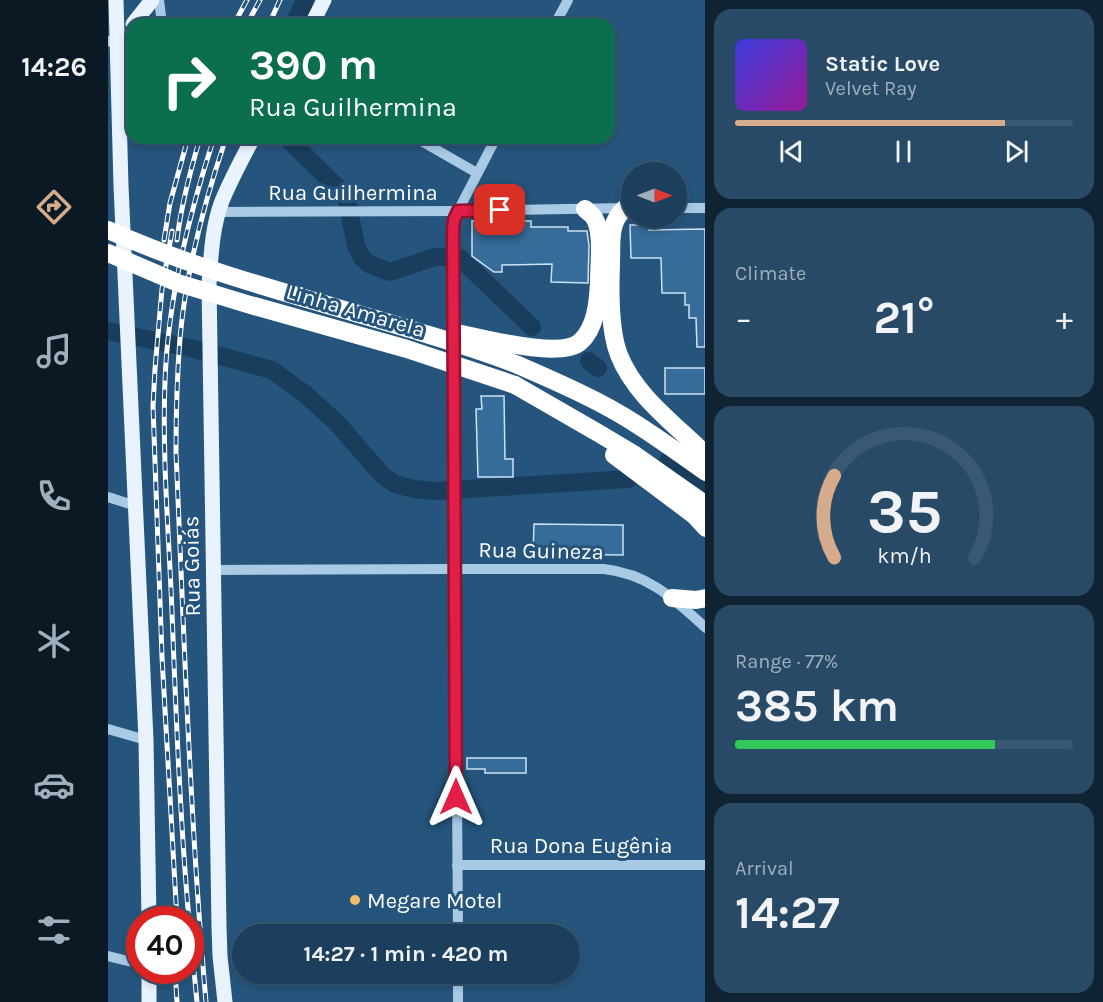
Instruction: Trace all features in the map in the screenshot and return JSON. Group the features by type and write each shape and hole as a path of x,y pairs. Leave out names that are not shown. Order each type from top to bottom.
{"highway":[{"path":"415,331 442,331 552,349 571,348 579,343 592,324 599,282 599,230 592,215 585,209"},
{"path":"621,214 615,219 612,231 611,306 618,353 637,387 705,454"},
{"name":"Linha Amarela","path":"108,231 229,276 472,348 518,365 617,412 651,433 705,472"},
{"name":"Linha Amarela","path":"108,253 178,283 407,349 514,385 635,455 705,505"},
{"path":"561,413 694,515 705,528"},
{"path":"672,598 696,600 705,598"}],"main road":[{"path":"116,0 119,44 121,186 146,740 149,906"},
{"path":"137,18 152,0"},
{"path":"315,18 324,0"},
{"name":"Rua Goiás","path":"225,1002 219,927 209,284 219,212 250,144"},
{"path":"108,231 117,208 121,186"},
{"path":"108,253 116,268 129,335"},
{"path":"149,984 149,1002"}],"street":[{"path":"159,0 161,18"},
{"path":"558,18 568,0"},
{"path":"426,144 477,173"},
{"path":"458,924 454,220 493,144"},
{"name":"Rua Guilhermina","path":"219,212 621,208"},
{"path":"687,208 705,208"},
{"path":"108,497 136,506"},
{"name":"Rua Guineza","path":"214,570 604,569 620,571 644,580 672,598 705,628"},
{"path":"108,729 146,740"},
{"name":"Rua Dona Eugênia","path":"457,865 705,865"},
{"path":"108,956 126,960"},
{"path":"458,984 458,1002"}],"building":[{"path":"472,221 531,221 531,227 568,227 568,231 587,231 588,283 551,282 552,264 502,265 502,272 494,272 472,256"},
{"path":"630,228 705,229 705,347 697,347 696,318 689,318 689,305 685,305 685,293 662,293 661,258 631,258"},
{"path":"665,368 705,368 705,394 665,394"},
{"path":"481,396 504,396 505,459 513,459 513,477 478,477 476,409 482,409"},
{"path":"534,524 623,525 623,555 533,554"},
{"path":"467,758 526,758 526,773 485,773 485,769 467,769"}],"waterway":[{"path":"297,18 305,0"},
{"path":"293,144 344,194 356,246 362,258 369,264 390,272 435,257 460,258 532,327"},
{"path":"108,331 194,349 272,370 305,394 337,423 383,476 395,484 435,491 629,479"},
{"path":"589,361 598,368"},
{"path":"668,461 705,488"}],"railway":[{"path":"237,18 247,0"},
{"path":"250,18 260,0"},
{"path":"272,18 280,0"},
{"path":"164,240 170,203 186,144"},
{"path":"177,240 186,189 198,144"},
{"path":"188,906 166,496 165,381 175,288 188,228 212,144"},
{"path":"206,1002 188,727 176,409 180,338 191,262 210,187 224,144"},
{"path":"172,231 162,289 153,406 162,657 176,906"},
{"path":"176,984 177,1002"},
{"path":"195,984 197,1002"}],"place":[{"name":"Megare Motel","path":"355,900"}],"route":[{"path":"456,797 453,230 458,211 500,210"}]}
